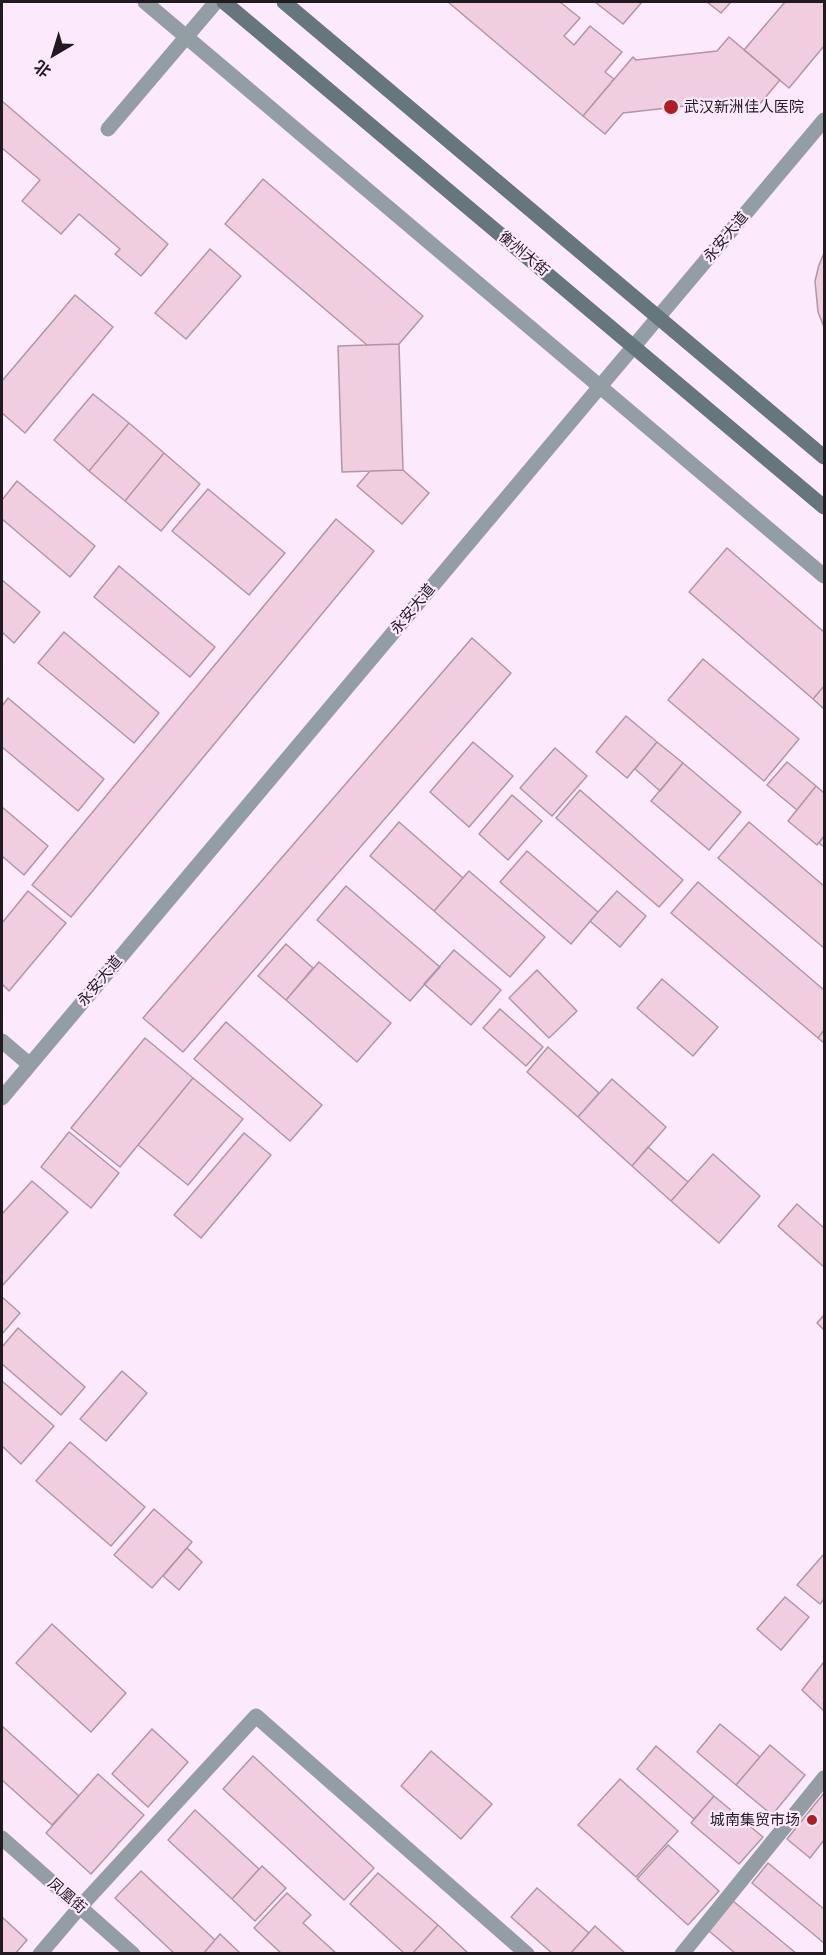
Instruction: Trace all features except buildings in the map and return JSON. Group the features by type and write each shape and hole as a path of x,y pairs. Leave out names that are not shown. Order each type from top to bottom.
{"main road":[{"name":"衡州大街","path":"224,2 825,507"},
{"path":"284,2 825,457"}],"street":[{"path":"145,2 825,576"},
{"path":"108,129 216,2"},
{"name":"永安大道","path":"2,1098 825,120"},
{"path":"2,1041 29,1064"},
{"path":"40,1953 256,1716 527,1953"},
{"path":"682,1953 825,1778"},
{"name":"凤凰街","path":"2,1838 133,1953"}],"place":[{"name":"武汉新洲佳人医院","path":"671,107"},
{"name":"城南集贸市场","path":"812,1820"}]}
